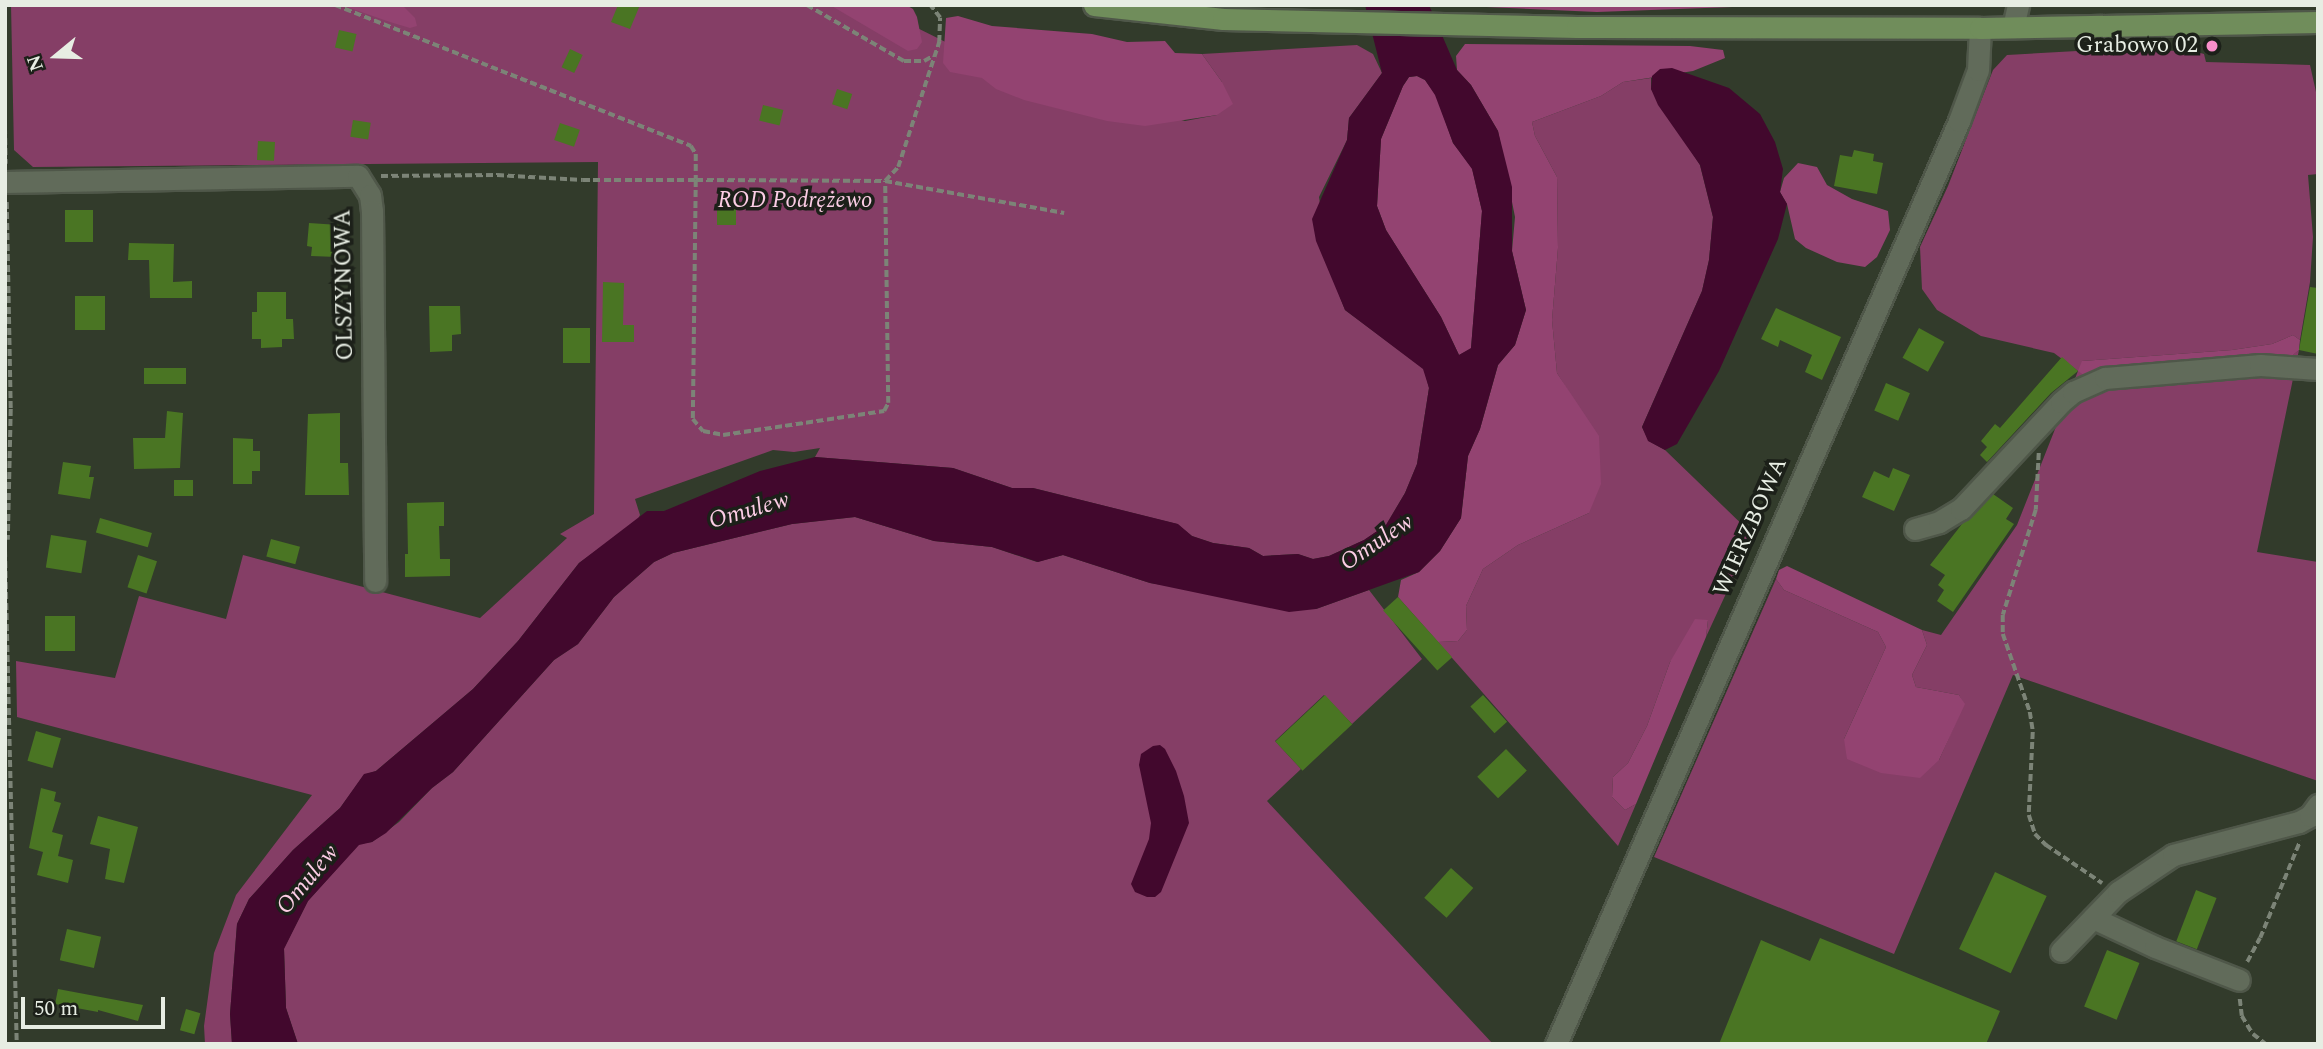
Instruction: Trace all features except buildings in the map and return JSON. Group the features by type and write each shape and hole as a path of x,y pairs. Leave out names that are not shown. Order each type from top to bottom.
{"main road":[{"path":"1094,5 1198,18 1344,24 1980,28 2318,22"}],"street":[{"path":"2009,5 2013,27"},
{"path":"2013,27 2018,5"},
{"name":"WIERZBOWA","path":"1556,1044 1959,121 1978,70 1980,28"},
{"name":"OLSZYNOWA","path":"6,182 358,176 370,195 372,211 375,581"},
{"path":"1915,529 1940,522 1961,509 2073,391 2105,378 2260,365 2318,369"},
{"path":"2062,951 2118,891 2174,855 2232,837 2288,826 2314,811"},
{"path":"2093,918 2155,947 2239,980"}],"path":[{"path":"335,5 691,146 696,154 693,419 703,431 723,435 871,415 884,411 888,403 885,181 898,167 935,55 941,30 940,18 930,5"},
{"path":"807,5 904,61 924,61 935,55"},
{"path":"5,117 6,540 17,1044"},
{"path":"358,176 498,174 583,180 885,181 1065,213"},
{"path":"2038,427 2039,481 2036,510 2003,615 2003,634 2030,712 2033,732 2029,815 2035,834 2046,845 2118,891"},
{"path":"2266,1044 2253,1034 2242,1016 2239,980 2260,939 2314,811"}],"green space":[{"name":"ROD Podrężewo","path":"11,5 871,5 1020,79 1185,121 1217,115 1222,82 1202,54 1357,45 1373,54 1382,73 1349,118 1347,140 1319,197 1330,271 1345,310 1424,369 1429,388 1417,464 1405,493 1386,525 1364,540 1329,556 1313,559 1298,554 1263,556 1249,548 1213,543 1192,536 1177,524 1033,488 1012,488 953,468 815,457 820,448 794,452 773,450 635,499 640,515 637,521 579,563 518,641 473,689 376,771 364,775 340,808 293,850 249,899 237,924 230,1014 232,1044 205,1044 204,1026 214,953 236,895 312,795 17,717 16,661 115,678 139,596 226,619 243,555 480,618 567,538 560,534 594,514 598,162 33,167 14,150"},
{"path":"2095,50 2193,51 2204,54 2206,62 2310,65 2316,92 2318,174 2308,175 2313,237 2310,282 2300,340 2293,335 2272,344 2232,350 2082,361 2279,366 2299,350 2257,552 2318,562 2318,781 2013,675 1894,954 1654,857 1776,579 1784,590 1878,632 1886,647 1844,739 1939,760 1964,704 1959,695 1916,687 1912,675 1927,645 1922,630 1941,635 2017,525 2078,371 2054,353 1981,336 1937,310 1922,289 1920,247 1948,186 1993,70 2007,55"},
{"path":"1651,78 1651,89 1700,165 1713,217 1709,260 1702,291 1642,427 1649,441 1665,450 1753,535 1706,637 1708,620 1670,662 1647,726 1628,763 1613,777 1612,797 1625,810 1636,804 1618,846 1438,642 1458,641 1467,630 1466,606 1483,569 1518,545 1589,513 1577,405 1557,373 1552,320 1558,248 1557,177 1535,136 1532,122 1601,96 1623,82"},
{"path":"855,517 934,541 992,547 1037,562 1063,555 1150,583 1316,609 1369,590 1422,659 1352,724 1324,695 1275,741 1301,769 1267,801 1493,1044 298,1044 286,1008 284,948 308,901 359,844 372,842 399,822 432,788 453,772 554,660 578,644 614,597 654,562 673,553 792,524"}],"shaded area":[{"path":"341,5 402,5 415,18 417,26 410,28"},
{"path":"830,5 906,5 913,9 917,17 922,42 917,49 908,51"},
{"path":"1441,5 1789,5 1597,12"},
{"path":"958,16 992,26 1092,34 1127,42 1165,41 1175,53 1202,54 1222,82 1233,104 1217,115 1145,126 1107,121 1024,100 996,89 982,78 950,72 943,63 946,18"},
{"path":"1465,44 1690,46 1723,50 1725,58 1693,71 1623,82 1601,96 1532,122 1535,136 1557,177 1558,248 1552,320 1557,373 1599,436 1601,484 1589,513 1518,545 1483,569 1466,606 1467,630 1458,641 1438,642 1398,597 1401,580 1419,572 1440,551 1461,518 1468,456 1480,429 1498,365 1515,345 1526,310 1512,251 1515,217 1498,131 1471,85 1457,70 1456,56"},
{"path":"1417,76 1425,80 1436,95 1453,143 1472,168 1482,211 1471,349 1459,355 1441,317 1386,230 1377,206 1381,139 1403,86 1409,77"},
{"path":"1798,163 1817,167 1827,185 1852,199 1888,211 1890,230 1877,257 1865,267 1837,262 1806,248 1795,239 1787,204 1780,192 1784,178"},
{"path":"2293,335 2300,340 2299,350 2280,366 2088,378 2078,371 2082,361 2232,350 2272,344"},
{"path":"1787,566 1922,630 1927,645 1912,675 1916,687 1959,695 1965,704 1939,760 1920,778 1881,773 1847,759 1844,739 1886,647 1878,632 1784,590 1776,579 1779,570"},
{"path":"1695,619 1708,620 1706,637 1636,804 1625,810 1612,797 1613,777 1628,763 1647,726 1670,662"}],"water":[{"name":"Omulew","path":"1365,5 1429,5 1457,70 1471,85 1498,131 1512,187 1512,251 1526,310 1515,345 1498,365 1480,429 1468,456 1461,518 1440,551 1419,572 1316,609 1289,612 1150,583 1063,555 1038,562 992,547 934,541 855,517 792,524 673,553 654,562 614,597 578,644 554,660 453,772 432,788 386,833 372,842 359,845 308,901 284,949 286,1008 298,1044 232,1044 230,1014 237,924 249,899 293,850 340,808 364,774 376,771 473,689 518,641 579,563 647,511 664,511 760,471 815,457 953,468 1012,488 1033,488 1178,524 1192,536 1213,543 1249,548 1263,556 1298,554 1313,559 1329,556 1364,540 1386,525 1405,493 1417,464 1429,388 1423,369 1345,310 1316,241 1312,219 1347,140 1349,118 1382,73","holes":["1417,76 1425,80 1435,95 1453,143 1472,169 1482,211 1471,348 1459,355 1441,317 1386,230 1377,206 1381,139 1409,77"]},
{"path":"1672,68 1729,88 1760,114 1775,142 1783,169 1780,192 1787,204 1778,239 1719,371 1677,444 1665,450 1648,441 1642,427 1702,291 1709,260 1713,217 1700,165 1658,105 1651,89 1652,76 1660,69"},
{"path":"1160,745 1165,749 1176,771 1189,823 1161,892 1155,897 1147,897 1135,892 1131,884 1149,839 1151,823 1139,765 1141,754"}],"place":[{"name":"Grabowo 02","path":"2212,46"}]}
